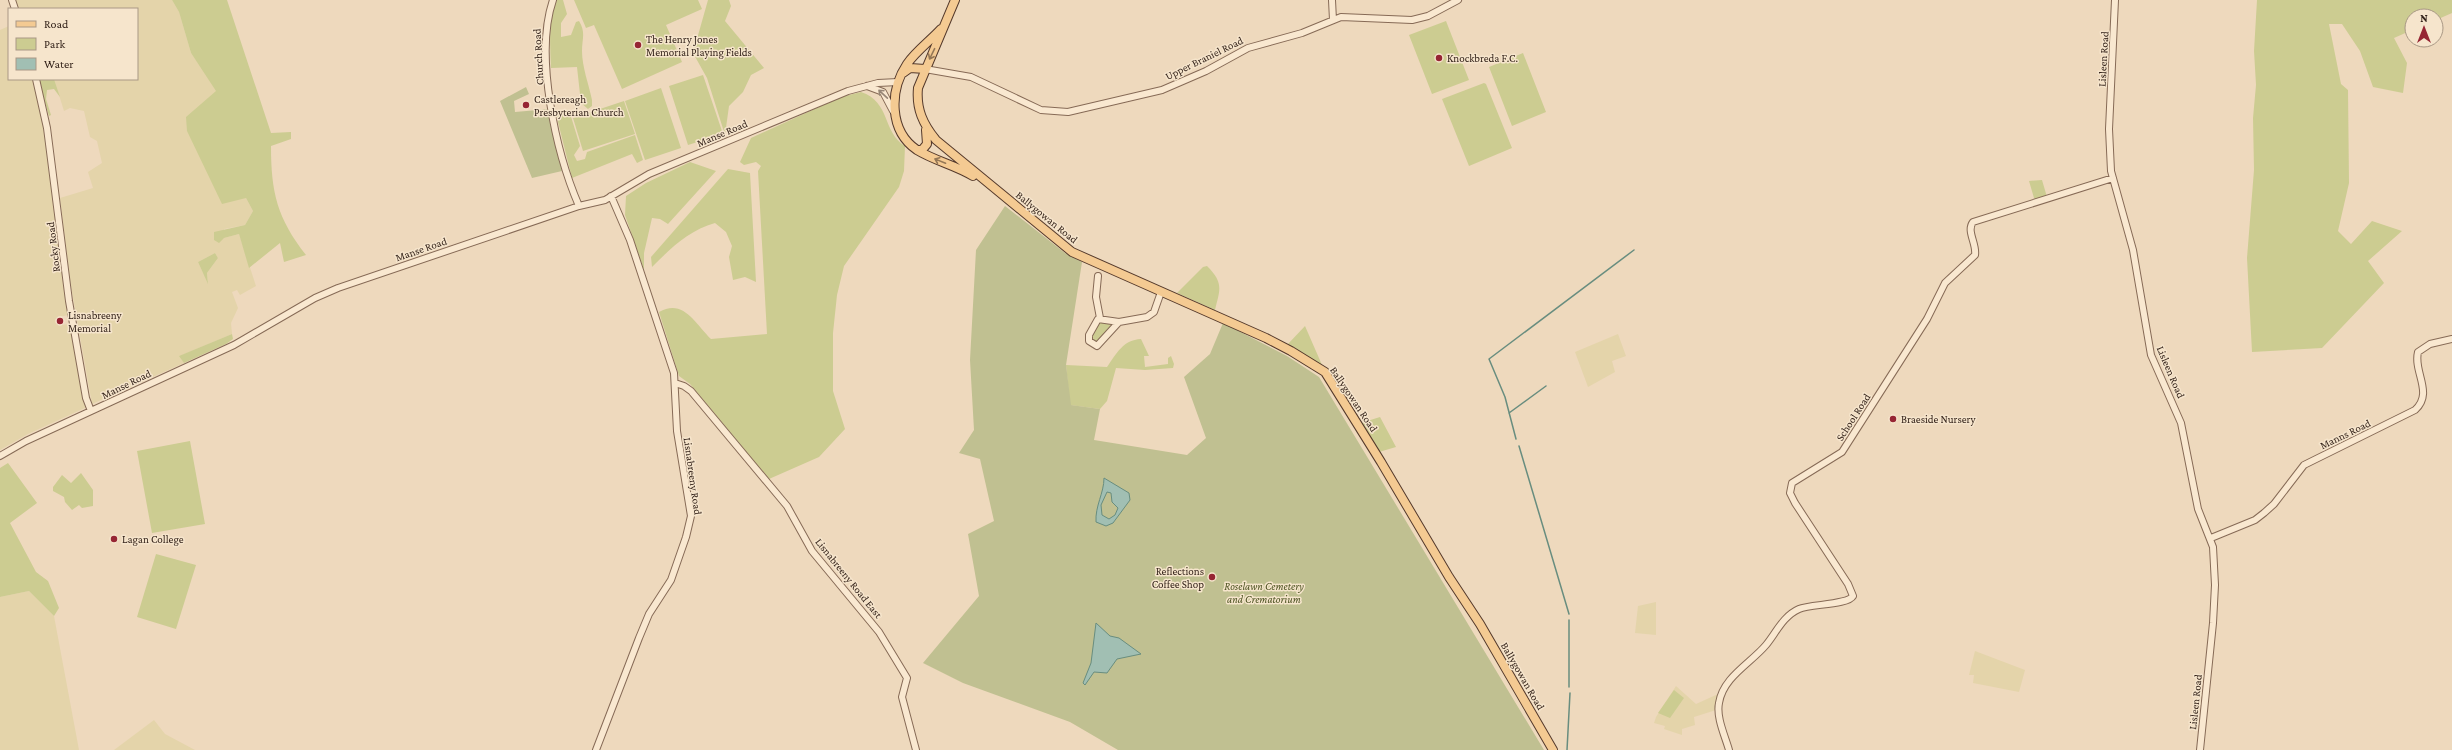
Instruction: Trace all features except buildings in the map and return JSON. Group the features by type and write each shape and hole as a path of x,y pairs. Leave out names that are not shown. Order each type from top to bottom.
{"main road":[{"name":"Ballygowan Road","path":"955,0 948,20 918,88 918,103 923,122 936,140 1072,252 1266,338 1292,351 1325,372 1381,462 1449,577 1480,624 1553,750"},
{"name":"Ballygowan Road","path":"948,20 933,38 912,58 902,73 898,82 895,97 895,116 900,130 918,150 964,170 988,184"},
{"path":"902,73 910,68 924,72"},
{"path":"918,150 922,150 928,144 923,122"}],"street":[{"name":"Church Road","path":"553,0 546,30 552,114 559,152 579,206"},
{"path":"1332,0 1333,20"},
{"name":"Upper Braniel Road","path":"924,72 937,70 985,83 1031,107 1051,112 1068,112 1162,90 1206,71 1248,48 1302,33 1333,20 1348,17 1412,20 1428,16 1458,0"},
{"name":"Lisleen Road","path":"2115,0 2109,129 2113,178 2133,250 2151,355 2182,423 2198,509 2211,538 2215,585 2200,750"},
{"name":"Rocky Road","path":"36,80 47,124 70,307 86,398 91,411"},
{"name":"Manse Road","path":"0,456 26,441 245,339 332,290 611,196 650,174 860,86 898,82"},
{"path":"860,86 873,87 883,92 889,100 895,116"},
{"name":"School Road","path":"1729,750 1719,714 1718,703 1728,683 1765,646 1790,614 1808,607 1848,601 1853,596 1848,584 1790,494 1792,483 1842,452 1858,430 1927,319 1946,282 1975,256 1976,249 1970,230 1973,222 2113,178"},
{"name":"Lisnabreeny Road","path":"596,750 639,638 671,580 689,528 690,505 677,431 676,383 670,358 630,240 611,196"},
{"path":"1098,276 1096,297 1100,318 1088,335 1088,341 1097,346 1119,322"},
{"path":"1100,318 1119,322 1147,317 1154,312 1162,292"},
{"name":"Manns Road","path":"2211,538 2255,520 2264,513 2274,504 2304,465 2415,410 2422,403 2424,392 2417,359 2418,352 2430,344 2452,339"},
{"name":"Lisnabreeny Road East","path":"676,383 691,391 782,499 812,551 887,643 907,678 902,697 916,750"}],"shaded area":[{"path":"15,0 172,0 179,12 191,53 217,91 187,117 246,198 253,211 245,225 224,229 224,238 239,234 256,286 240,295 237,290 232,292 238,308 231,323 232,334 180,356 184,363 92,404 70,281 60,198 93,188 88,172 102,163 97,141 90,137 84,111 70,108 64,111 54,80 138,80 138,8 18,8","holes":["215,253 218,258 207,273 208,283 198,262"]},
{"path":"8,26 8,80 35,80 40,97 69,315 58,317 56,322 60,325 71,324 87,407 28,434 0,450 0,30"},
{"path":"1618,334 1626,356 1612,361 1615,372 1588,387 1575,352"},
{"path":"29,591 54,616 79,750 0,750 0,597"},
{"path":"1656,602 1656,635 1635,633 1638,606"},
{"path":"1975,651 2025,670 2019,692 1973,683 1974,675 1969,675"},
{"path":"1676,686 1696,704 1718,694 1716,710 1694,717 1695,725 1682,729 1682,735 1664,729 1665,726 1654,723 1656,717"},
{"path":"154,720 165,734 195,750 114,750"}],"green space":[{"path":"172,0 227,0 271,133 291,132 291,139 271,146 272,177 274,191 282,216 296,242 306,255 284,262 280,243 249,268 239,234 224,238 219,243 214,240 214,232 245,225 253,211 246,198 222,204 187,131 186,117 216,91 191,53 179,12"},
{"path":"557,0 563,0 567,14 561,23 561,37 571,35 576,22 579,21 581,25 583,36 582,57 592,100 592,106 588,109 581,103 577,67 551,68 551,25"},
{"name":"The Henry Jones Memorial Playing Fields","path":"574,0 698,0 702,9 666,25 682,62 622,89 594,25 586,28"},
{"path":"708,0 729,0 731,6 725,21 764,68 751,75 743,92 729,106 725,135 707,78 693,53"},
{"path":"2257,0 2452,0 2452,13 2444,16 2444,8 2404,8 2404,34 2394,38 2407,63 2403,93 2373,87 2360,51 2342,24 2329,24 2341,84 2348,90 2349,183 2338,231 2351,244 2372,221 2402,231 2368,261 2384,283 2322,348 2252,352 2247,258 2254,170 2253,118 2256,85 2254,51"},
{"name":"Knockbreda F.C.","path":"1446,21 1469,80 1432,94 1409,35"},
{"path":"1523,53 1546,112 1512,126 1489,67"},
{"path":"703,75 723,134 688,145 669,86"},
{"path":"38,80 54,80 60,97 54,89 47,90 46,99 51,115 49,116"},
{"path":"1484,83 1486,84 1512,148 1469,166 1442,99"},
{"path":"526,87 529,94 514,101 515,112 549,109 562,171 532,178 500,101"},
{"path":"661,88 681,148 645,160 625,101"},
{"path":"861,92 871,97 877,103 893,133 905,146 904,171 899,187 844,266 837,295 833,333 833,391 845,429 819,457 769,479 690,384 679,376 659,312 667,308 682,310 694,320 711,339 767,334 758,171 761,166 756,162 744,165 740,162 751,138 841,97"},
{"path":"624,101 635,134 583,151 573,118"},
{"path":"569,110 580,146 574,155 577,161 585,159 587,152 635,135 643,160 637,163 632,154 572,178 556,114"},
{"path":"690,162 716,171 668,224 660,219 652,218 644,253 644,270 625,215 626,196 646,183"},
{"path":"728,169 750,173 756,282 745,277 733,280 729,257 732,246 726,232 715,223 688,235 652,267 651,257"},
{"path":"2042,180 2047,197 2036,200 2029,181"},
{"name":"Roselawn Cemetery and Crematorium","path":"1005,206 1065,253 1082,262 1066,365 1071,405 1100,409 1094,440 1187,455 1206,438 1184,377 1210,354 1223,323 1287,356 1319,377 1544,750 1118,750 1070,722 963,683 923,663 979,596 968,534 994,521 980,459 959,453 974,430 970,360 976,250"},
{"path":"215,253 218,258 207,273 208,284 198,262"},
{"path":"1207,266 1216,277 1219,286 1215,310 1177,293 1203,267"},
{"path":"1111,321 1114,325 1099,341 1094,342 1091,340 1097,322"},
{"path":"1305,326 1322,365 1288,344"},
{"path":"232,334 233,339 226,344 184,363 179,356"},
{"path":"1141,339 1149,356 1144,356 1145,367 1168,364 1168,358 1171,356 1174,364 1173,368 1145,370 1116,368 1107,401 1100,409 1070,405 1066,365 1107,367 1121,348 1130,342"},
{"path":"1380,417 1396,447 1379,452 1361,423"},
{"path":"190,441 205,524 152,533 137,451"},
{"path":"8,463 37,503 10,523 36,572 48,581 59,608 54,616 29,591 0,597 0,468"},
{"path":"81,473 93,490 93,506 82,508 79,505 72,510 65,502 64,497 53,491 53,487 62,475 71,483"},
{"path":"156,554 196,565 176,629 137,617"},
{"path":"1674,690 1684,698 1670,718 1658,713"}],"water":[{"path":"1104,478 1129,493 1130,500 1113,523 1106,526 1096,522 1097,510 1104,484","holes":["1107,492 1111,493 1112,502 1118,508 1115,515 1109,519 1102,515 1101,505"]},
{"path":"1096,623 1110,636 1119,638 1141,654 1117,659 1107,673 1094,672 1085,685 1083,683 1091,663"}],"waterway":[{"path":"1516,439 1505,397 1489,359 1634,250"},
{"path":"1509,413 1546,386"},
{"path":"1519,446 1569,614"},
{"path":"1569,620 1569,687"},
{"path":"1567,750 1570,693"}],"place":[{"name":"The Henry Jones Memorial Playing Fields","path":"638,45"},
{"name":"Knockbreda F.C.","path":"1439,58"},
{"name":"Castlereagh Presbyterian Church","path":"526,105"},
{"name":"Lisnabreeny Memorial","path":"60,321"},
{"name":"Braeside Nursery","path":"1893,419"},
{"name":"Lagan College","path":"114,539"},
{"name":"Reflections Coffee Shop","path":"1212,577"}]}
